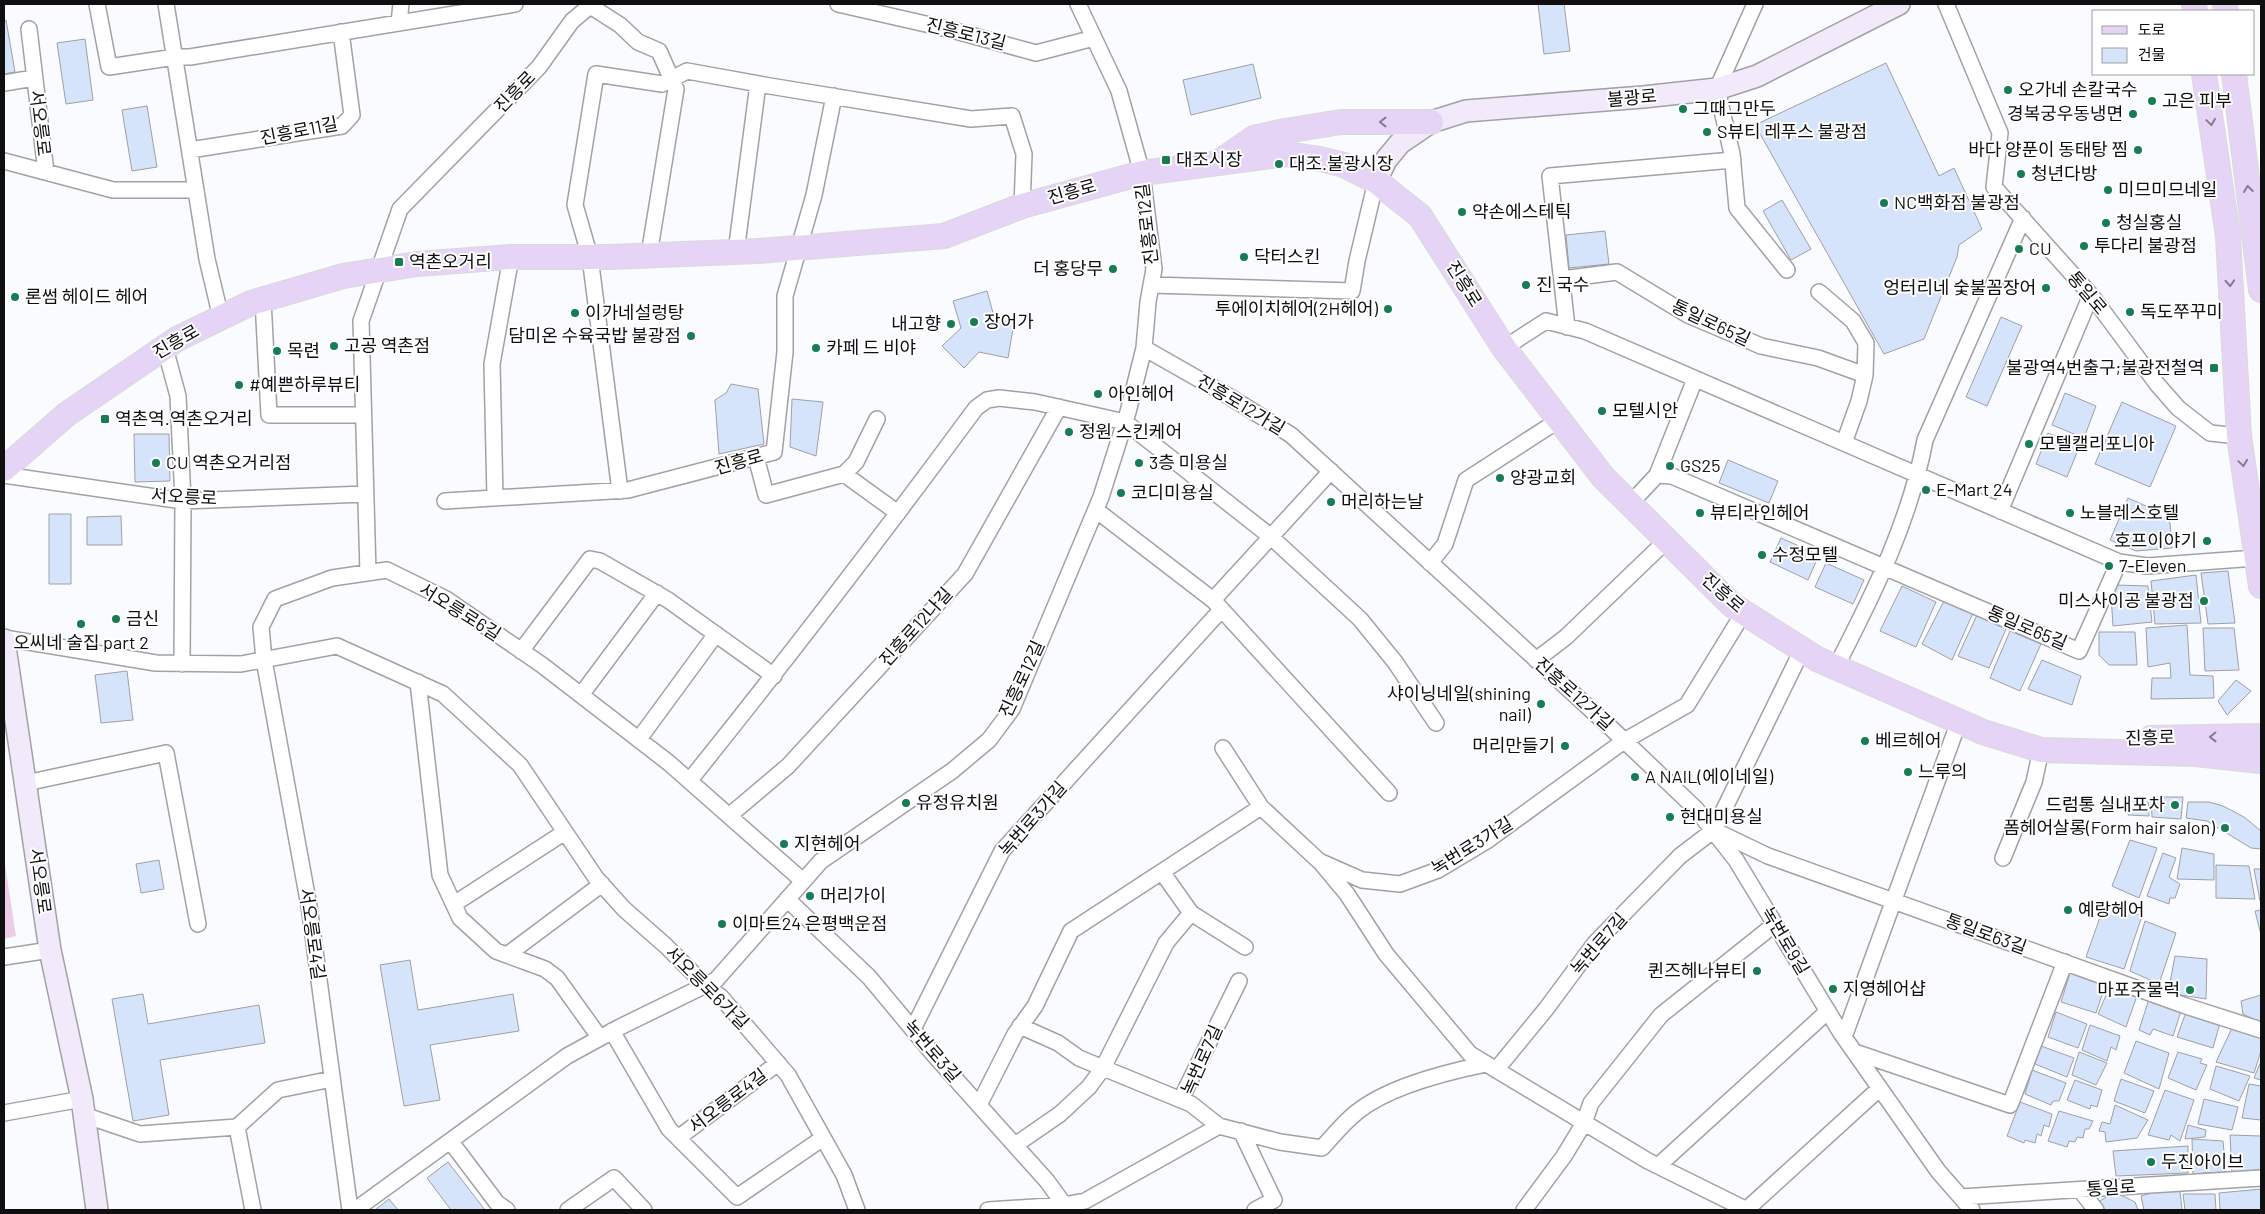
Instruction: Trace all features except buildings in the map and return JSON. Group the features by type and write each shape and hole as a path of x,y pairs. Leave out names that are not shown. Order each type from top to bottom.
{"main road":[{"name":"불광로","path":"1376,181 1386,160 1400,143 1431,122 1466,112 1717,89 1757,76 1899,4"},
{"path":"2204,75 2228,236 2239,436 2261,586"},
{"path":"2234,75 2257,229 2261,290"},
{"path":"1219,162 1254,138 1263,135 1341,122 1431,122"},
{"name":"진흥로","path":"4,469 67,414 177,339 263,300 343,276 377,269 511,257 590,257 736,252 944,236 1022,206 1142,173 1287,154 1320,159 1344,166 1376,181 1420,216 1504,348 1603,477 1732,605 1802,650 1983,732 2042,750 2196,754 2261,761"},
{"name":"서오릉로","path":"4,639 50,950 83,1107 96,1210"},
{"name":"진흥로","path":"2042,750 2068,738 2261,736"},
{"path":"2196,754 2241,769 2261,780"}],"street":[{"path":"97,4 109,67 174,57 190,57 514,4"},
{"path":"166,4 207,259 221,318"},
{"path":"399,23 401,4"},
{"name":"진흥로","path":"368,573 361,322 377,269 400,209 539,67 572,21 591,4 620,25 638,42 659,51 672,78"},
{"name":"진흥로13길","path":"838,4 952,30 1036,52 1094,38"},
{"path":"1078,4 1119,91 1142,173"},
{"path":"1755,4 1717,89 1733,160 1737,208 1787,270"},
{"name":"통일로","path":"1946,4 2000,133 1994,187 2091,296 2157,384 2178,408 2210,433 2239,436"},
{"name":"서오릉로","path":"4,162 46,172 29,29"},
{"name":"진흥로11길","path":"190,150 342,126 352,115 341,32"},
{"name":"진흥로","path":"620,491 590,257 575,205 596,74 662,84 687,71 971,119 1012,116 1024,154 1022,206"},
{"path":"4,83 34,78"},
{"path":"649,255 676,89 672,78"},
{"path":"736,252 758,84"},
{"path":"798,248 814,194 834,96"},
{"path":"1567,327 1550,176 1733,160"},
{"path":"46,172 113,190 196,190"},
{"name":"진흥로12길","path":"803,881 822,861 952,771 989,740 1012,709 1096,510 1125,422 1144,348 1154,268 1142,173"},
{"path":"1151,284 1352,291 1357,261 1376,181"},
{"path":"1836,667 1885,567 1918,475 1925,440 2023,218"},
{"name":"진흥로","path":"445,502 620,491 701,473 774,452 785,352 785,296 798,248"},
{"path":"495,498 492,364 511,257"},
{"name":"통일로65길","path":"1562,279 1617,272 1688,315 1761,346 1818,358 1865,375"},
{"path":"1819,292 1853,321 1866,343 1865,375 1859,401 1844,443"},
{"path":"2000,511 2091,296"},
{"path":"263,300 269,415 363,415"},
{"path":"1504,348 1546,321 1585,331 2119,562 2147,566 2256,558"},
{"path":"164,348 178,396 183,501 182,664"},
{"name":"진흥로12가길","path":"1144,348 1291,434 1624,741 1696,809 1714,830"},
{"path":"1630,504 1657,475 1695,378"},
{"path":"690,780 774,676 976,408 987,400 998,398 1059,406 1125,422 1270,536 1360,619 1395,662 1436,723"},
{"name":"진흥로12나길","path":"730,815 788,766 965,574 1059,406"},
{"path":"756,457 766,495 844,474 856,462 877,419"},
{"path":"1430,563 1445,544 1466,480 1559,420"},
{"path":"1217,605 1270,536 1331,471"},
{"path":"844,474 898,513"},
{"name":"서오릉로","path":"4,475 183,501 366,494"},
{"name":"통일로65길","path":"1657,475 1672,476 2079,651 2119,562"},
{"path":"1096,510 1217,605 1389,793"},
{"path":"1536,660 1566,637 1667,540"},
{"path":"521,651 590,559 600,561 656,593 774,676"},
{"name":"서오릉로6길","path":"264,660 261,626 275,599 332,578 387,570 446,599 581,695 690,780 803,881"},
{"path":"581,695 656,593"},
{"name":"녹번로3가길","path":"913,1030 1002,851 1155,683 1217,605"},
{"name":"녹번로3가길","path":"1223,748 1261,807 1319,860 1362,880 1400,884 1438,870 1488,840 1624,741 1687,705 1744,612"},
{"path":"638,739 716,634"},
{"path":"4,639 156,663 241,664 264,660"},
{"name":"서오릉로6가길","path":"264,660 337,646 442,694 520,766 602,884 624,909 666,946 705,986 722,997 788,1075 844,1175 857,1210"},
{"path":"1714,830 1802,650"},
{"name":"서오릉로4길","path":"264,660 309,906 350,1210"},
{"path":"418,682 440,875 454,904 565,832"},
{"path":"1844,1037 1959,721"},
{"path":"2003,858 2034,782 2042,750"},
{"path":"26,783 166,753 198,924"},
{"path":"979,1105 1020,1026 1034,1006 1071,931 1261,807"},
{"name":"통일로63길","path":"1714,830 1768,856 2261,1030"},
{"name":"녹번로9길","path":"1714,830 1736,860 1844,1037 1938,1171 1972,1210"},
{"name":"녹번로7길","path":"1239,981 1181,1100 1191,1104 1219,1126 1280,1142 1322,1148 1357,1112 1397,1089 1454,1071 1491,1067 1546,1009 1595,943 1680,856 1714,830"},
{"path":"1319,860 1347,894 1386,954 1470,1054 1719,1204 1746,1210 1880,1088"},
{"path":"1162,872 1191,913 1245,947"},
{"path":"355,1210 567,1056 716,980 803,881"},
{"path":"507,955 602,884"},
{"name":"녹번로3길","path":"787,900 869,977 913,1030 1047,1181 1066,1208"},
{"name":"서오릉로4길","path":"454,904 460,918 496,951 545,970 557,978 606,1035 669,1130 737,1198 823,1138"},
{"path":"1014,1145 1060,1114 1089,1087 1103,1068 1166,943 1191,913"},
{"path":"1524,1210 1584,1123 1591,1103 1661,1015 1776,924"},
{"path":"4,957 50,950"},
{"path":"1855,1052 2010,1105 2065,962"},
{"path":"1658,1166 1828,1011"},
{"path":"1020,1026 1058,1043 1079,1058 1181,1100"},
{"name":"서오릉로4길","path":"678,1138 778,1063"},
{"path":"4,1113 83,1107 140,1134 236,1127 278,1090 332,1079"},
{"path":"988,1210 1066,1208 1085,1201 1219,1126"},
{"path":"236,1127 253,1210"},
{"path":"1241,1131 1274,1200 1255,1210"},
{"path":"451,1142 497,1203 507,1210"},
{"path":"568,1210 614,1178 644,1210"},
{"name":"통일로","path":"1960,1197 2261,1178"},
{"path":"2080,1190 2096,1210"}],"shaded area":[{"path":"4,858 16,936 4,939"}],"place":[{"name":"오가네 손칼국수","path":"2008,90"},
{"name":"고은 피부","path":"2152,101"},
{"name":"그때그만두","path":"1683,109"},
{"name":"경복궁우동냉면","path":"2133,114"},
{"name":"S뷰티 레푸스 불광점","path":"1707,132"},
{"name":"바다 양푼이 동태탕 찜","path":"2138,150"},
{"name":"대조시장","path":"1166,160"},
{"name":"대조.불광시장","path":"1279,164"},
{"name":"청년다방","path":"2021,174"},
{"name":"미므미므네일","path":"2108,190"},
{"name":"NC백화점 불광점","path":"1884,203"},
{"name":"약손에스테틱","path":"1462,212"},
{"name":"청실홍실","path":"2106,223"},
{"name":"투다리 불광점","path":"2084,246"},
{"name":"CU","path":"2019,249"},
{"name":"닥터스킨","path":"1244,257"},
{"name":"역촌오거리","path":"399,262"},
{"name":"더 홍당무","path":"1113,269"},
{"name":"진 국수","path":"1526,285"},
{"name":"엉터리네 숯불꼼장어","path":"2046,288"},
{"name":"론썸 헤이드 헤어","path":"15,297"},
{"name":"투에이치헤어(2H헤어)","path":"1388,309"},
{"name":"독도쭈꾸미","path":"2130,312"},
{"name":"이가네설렁탕","path":"575,313"},
{"name":"장어가","path":"974,322"},
{"name":"내고향","path":"951,324"},
{"name":"담미온 수육국밥 불광점","path":"691,336"},
{"name":"고공 역촌점","path":"334,346"},
{"name":"카페 드 비야","path":"816,348"},
{"name":"목련","path":"277,351"},
{"name":"불광역4번출구;불광전철역","path":"2214,368"},
{"name":"#예쁜하루뷰티","path":"239,385"},
{"name":"아인헤어","path":"1098,394"},
{"name":"모텔시안","path":"1602,411"},
{"name":"역촌역.역촌오거리","path":"105,419"},
{"name":"정원 스킨케어","path":"1069,432"},
{"name":"모텔캘리포니아","path":"2029,444"},
{"name":"CU 역촌오거리점","path":"156,463"},
{"name":"3층 미용실","path":"1139,463"},
{"name":"GS25","path":"1670,466"},
{"name":"양광교회","path":"1500,478"},
{"name":"E-Mart 24","path":"1926,490"},
{"name":"코디미용실","path":"1121,493"},
{"name":"머리하는날","path":"1331,502"},
{"name":"뷰티라인헤어","path":"1700,513"},
{"name":"노블레스호텔","path":"2070,513"},
{"name":"호프이야기","path":"2207,541"},
{"name":"수정모텔","path":"1762,555"},
{"name":"7-Eleven","path":"2109,566"},
{"name":"미스사이공 불광점","path":"2204,601"},
{"name":"금신","path":"116,619"},
{"name":"오씨네 술집 part 2","path":"81,624"},
{"name":"샤이닝네일(shining nail)","path":"1541,704"},
{"name":"베르헤어","path":"1865,741"},
{"name":"머리만들기","path":"1565,746"},
{"name":"느루의","path":"1908,772"},
{"name":"A NAIL(에이네일)","path":"1635,777"},
{"name":"유정유치원","path":"906,803"},
{"name":"드럼통 실내포차","path":"2175,805"},
{"name":"현대미용실","path":"1670,817"},
{"name":"폼헤어살롱(Form hair salon)","path":"2225,828"},
{"name":"지현헤어","path":"784,844"},
{"name":"머리가이","path":"810,896"},
{"name":"예랑헤어","path":"2068,910"},
{"name":"이마트24 은평백운점","path":"722,924"},
{"name":"퀸즈헤나뷰티","path":"1757,971"},
{"name":"지영헤어샵","path":"1833,989"},
{"name":"마포주물럭","path":"2190,990"},
{"name":"두진아이브","path":"2151,1162"}]}
